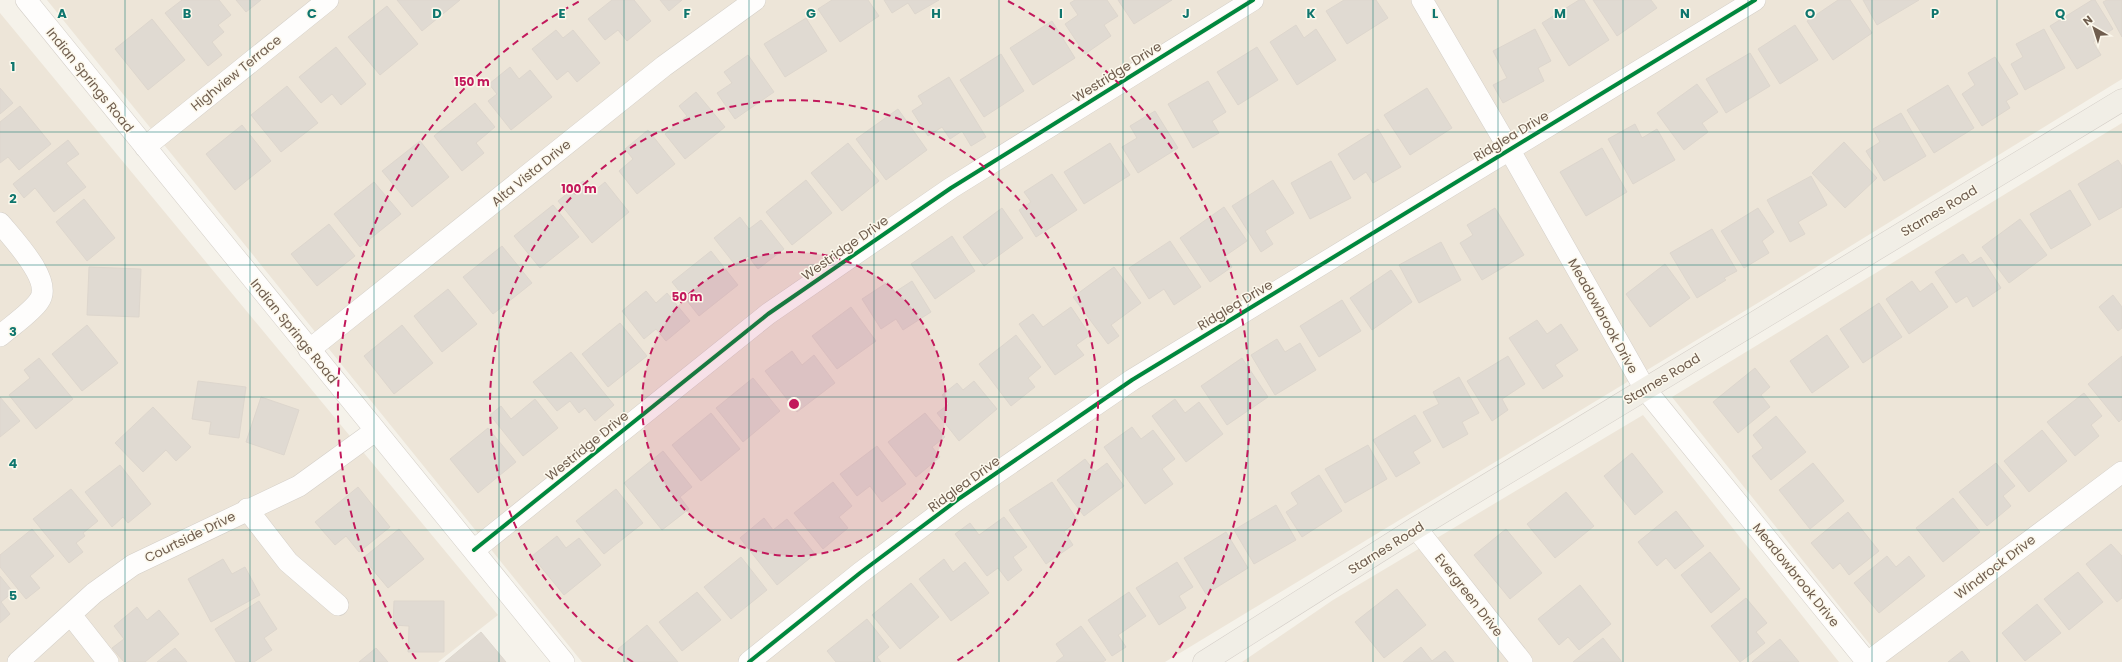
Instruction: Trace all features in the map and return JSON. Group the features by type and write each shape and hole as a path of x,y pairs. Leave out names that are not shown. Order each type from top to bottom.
{"main road":[{"name":"Starnes Road","path":"1204,662 1416,528 2122,100"}],"street":[{"name":"Indian Springs Road","path":"26,0 564,662"},
{"name":"Highview Terrace","path":"145,147 328,0"},
{"name":"Alta Vista Drive","path":"309,350 658,71 755,0"},
{"name":"Westridge Drive","path":"474,550 768,314 951,188 1253,0"},
{"name":"Meadowbrook Drive","path":"1422,0 1509,149 1645,389 1868,662"},
{"name":"Ridglea Drive","path":"749,662 860,573 960,498 1138,376 1755,0"},
{"path":"0,223 41,278 43,289 40,301 0,336"},
{"name":"Courtside Drive","path":"18,662 94,593 133,565 247,509 299,486 339,459 375,431"},
{"name":"Windrock Drive","path":"1868,662 2122,472"},
{"path":"247,509 288,562 338,605"},
{"name":"Evergreen Drive","path":"1416,528 1522,662"},
{"path":"71,615 108,662"}],"shaded area":[{"path":"47,0 2122,0 2122,79 1771,295 1165,662 582,662"},
{"path":"0,13 498,615 438,662 0,662"},
{"path":"2122,123 2122,662 1884,662 1672,397"},
{"path":"1643,415 1839,662 1242,662 1333,600"}],"building":[{"path":"182,0 219,0 231,15 218,25 224,32 212,42 222,55 208,66 165,13"},
{"path":"236,0 261,0 246,12"},
{"path":"397,0 460,0 422,31"},
{"path":"612,0 634,0 651,21 627,41 618,30 605,40 588,19"},
{"path":"660,0 682,0 669,11"},
{"path":"832,0 868,0 879,16 840,42 818,9"},
{"path":"884,0 939,0 915,14 908,3 892,13"},
{"path":"1075,0 1107,0 1118,16 1104,25 1111,36 1085,54 1065,24 1078,15 1070,3"},
{"path":"1118,0 1172,0 1134,24"},
{"path":"1344,0 1376,0 1388,18 1347,44 1326,11"},
{"path":"1579,0 1584,0 1609,40 1569,66 1542,23"},
{"path":"1593,0 1651,0 1657,8 1617,36"},
{"path":"1838,0 1850,0 1872,33 1833,60 1807,21"},
{"path":"1863,0 1919,0 1877,25"},
{"path":"2092,0 2095,0 2113,29 2093,42 2101,55 2077,69 2050,26"},
{"path":"2107,0 2122,0 2122,37 2103,2"},
{"path":"387,6 418,44 380,75 348,37"},
{"path":"806,18 827,51 785,77 764,44"},
{"path":"152,19 185,60 148,90 115,49"},
{"path":"1052,21 1075,58 1033,85 1010,48"},
{"path":"1296,25 1304,38 1316,29 1336,60 1297,85 1270,42"},
{"path":"1795,25 1818,60 1780,84 1758,49"},
{"path":"1535,29 1551,61 1538,68 1544,81 1503,103 1493,85 1507,78 1493,51"},
{"path":"2044,29 2065,68 2025,90 2011,64 2023,57 2016,44"},
{"path":"556,30 563,38 573,30 600,63 577,82 568,71 557,80 532,49"},
{"path":"336,47 366,84 341,105 332,94 321,103 299,77"},
{"path":"1257,47 1278,80 1238,105 1217,72"},
{"path":"1750,53 1770,86 1726,113 1706,79"},
{"path":"1001,54 1024,91 984,117 960,80"},
{"path":"748,55 774,92 735,119 717,93 732,83 724,72"},
{"path":"1995,57 2018,94 2006,101 2010,108 1982,126 1962,94 1975,85 1968,73"},
{"path":"510,67 519,79 530,70 552,97 511,130 488,101 497,94 489,84"},
{"path":"949,77 986,137 971,146 962,131 950,139 942,127 928,136 912,111 923,104 918,96"},
{"path":"1208,81 1226,112 1212,121 1219,133 1193,148 1168,104"},
{"path":"1697,84 1718,112 1702,123 1708,132 1684,150 1657,113"},
{"path":"1948,85 1974,128 1934,153 1907,110"},
{"path":"287,86 318,123 281,152 251,115"},
{"path":"0,88 13,103 0,114"},
{"path":"1427,88 1452,128 1410,155 1384,115"},
{"path":"696,92 725,127 685,159 665,134 687,116 679,106"},
{"path":"475,103 495,127 476,143 484,153 462,171 434,136"},
{"path":"20,106 51,144 19,170 8,157 0,163 0,122"},
{"path":"898,109 927,150 886,180 856,139"},
{"path":"1155,111 1178,148 1138,173 1122,147 1137,138 1130,126"},
{"path":"1901,113 1926,156 1884,181 1866,151 1880,142 1873,129"},
{"path":"1635,124 1642,138 1657,129 1675,160 1633,184 1608,139"},
{"path":"242,125 271,161 235,190 206,154"},
{"path":"1378,129 1401,167 1373,183 1366,172 1354,180 1338,154"},
{"path":"648,130 675,164 637,194 619,171 633,159 625,149"},
{"path":"68,140 79,154 66,163 86,187 54,212 35,188 24,198 13,184"},
{"path":"420,141 449,177 412,207 382,171"},
{"path":"1844,142 1877,178 1845,208 1812,173"},
{"path":"848,143 879,181 842,211 811,173"},
{"path":"1110,143 1130,175 1084,204 1064,172"},
{"path":"1602,148 1627,192 1586,216 1560,172"},
{"path":"2118,160 2122,166 2122,207 2099,220 2078,184"},
{"path":"1331,161 1351,198 1310,219 1291,183"},
{"path":"1052,174 1077,210 1036,237 1019,210 1031,202 1024,192"},
{"path":"1811,176 1827,205 1798,222 1805,234 1790,242 1767,200"},
{"path":"806,180 832,213 792,245 766,212"},
{"path":"1273,180 1294,213 1265,231 1273,244 1261,252 1232,206"},
{"path":"583,181 593,192 605,182 629,212 592,243 558,201"},
{"path":"374,182 401,214 360,247 334,214"},
{"path":"2070,190 2091,225 2051,249 2030,214"},
{"path":"84,199 115,238 87,261 56,222"},
{"path":"553,205 579,237 540,268 514,236"},
{"path":"1224,207 1247,241 1225,256 1232,267 1210,282 1180,238"},
{"path":"1002,208 1023,238 984,266 963,237"},
{"path":"1495,208 1524,255 1482,280 1460,243 1473,235 1467,225"},
{"path":"1758,208 1774,232 1762,241 1769,253 1744,268 1721,231"},
{"path":"740,217 749,229 761,220 784,249 758,269 748,256 736,266 714,238"},
{"path":"2020,219 2047,255 2009,283 1982,247"},
{"path":"329,224 355,256 317,286 291,254"},
{"path":"1712,229 1737,271 1724,278 1726,280 1697,298 1670,253"},
{"path":"952,236 975,271 935,299 911,264"},
{"path":"1170,241 1201,287 1174,305 1164,289 1149,299 1129,268"},
{"path":"1441,242 1461,280 1419,303 1399,265"},
{"path":"502,246 532,283 493,314 463,277"},
{"path":"711,251 738,285 699,316 672,282"},
{"path":"1963,254 1970,264 1981,257 2001,288 1973,307 1967,296 1956,303 1935,272"},
{"path":"1665,264 1690,298 1650,327 1626,294"},
{"path":"89,267 141,269 139,317 87,315"},
{"path":"1114,267 1141,303 1111,325 1119,336 1108,344 1073,297"},
{"path":"1391,270 1412,302 1372,330 1350,298"},
{"path":"912,281 931,312 903,330 896,319 881,329 862,299 888,282 895,292"},
{"path":"1912,281 1920,292 1932,283 1948,307 1909,334 1886,299"},
{"path":"448,289 477,324 442,352 414,316"},
{"path":"646,291 656,303 667,293 690,321 666,341 656,329 644,339 622,311"},
{"path":"2113,295 2122,307 2122,328 2118,331 2099,307"},
{"path":"1342,300 1361,331 1319,357 1300,326"},
{"path":"1879,303 1902,337 1863,363 1840,329"},
{"path":"851,307 876,341 837,369 812,336"},
{"path":"1071,307 1090,335 1076,345 1084,355 1055,375 1019,324 1033,314 1043,327"},
{"path":"1537,320 1547,334 1561,324 1578,350 1555,365 1563,376 1543,389 1509,338"},
{"path":"620,323 647,356 608,387 582,354"},
{"path":"87,325 118,363 82,391 52,354"},
{"path":"402,325 433,363 394,394 364,356"},
{"path":"1016,335 1041,367 1028,378 1035,387 1011,406 979,364"},
{"path":"1827,335 1849,367 1812,393 1790,361"},
{"path":"1277,339 1285,352 1300,343 1316,370 1275,395 1251,355"},
{"path":"792,351 802,365 814,355 835,383 797,412 765,371"},
{"path":"571,352 614,405 595,421 585,408 579,413 570,401 557,411 533,382"},
{"path":"1508,356 1525,384 1502,399 1508,410 1492,421 1467,381"},
{"path":"2122,356 2122,419 2119,422 2088,384"},
{"path":"39,358 73,399 36,429 9,395 30,378 24,370"},
{"path":"1242,358 1268,397 1227,425 1201,386"},
{"path":"1755,368 1770,387 1761,395 1770,407 1738,433 1713,402"},
{"path":"1459,377 1479,413 1462,422 1468,434 1443,448 1423,412 1439,404 1433,392"},
{"path":"753,378 780,411 743,442 716,408"},
{"path":"198,381 246,387 239,438 209,434 211,422 192,419"},
{"path":"974,381 997,409 959,441 937,413 949,404 942,395 957,383 963,390"},
{"path":"2084,393 2102,416 2091,425 2099,436 2075,456 2047,422"},
{"path":"0,397 20,421 0,437"},
{"path":"261,397 299,410 284,455 246,442"},
{"path":"535,399 558,428 523,456 490,415 501,406 511,419"},
{"path":"1175,399 1185,413 1199,402 1223,434 1186,462 1152,416"},
{"path":"153,407 191,447 176,461 166,450 143,472 115,443"},
{"path":"711,413 740,449 701,481 672,445"},
{"path":"925,413 945,437 932,447 940,457 916,477 888,442"},
{"path":"1415,415 1431,441 1413,452 1420,463 1396,477 1373,440"},
{"path":"1776,416 1806,452 1771,480 1752,456 1763,448 1753,435"},
{"path":"1132,427 1141,439 1153,430 1175,459 1162,469 1173,484 1145,504 1104,447"},
{"path":"488,428 516,462 478,493 450,459"},
{"path":"2042,430 2067,461 2029,492 2004,461"},
{"path":"1368,445 1387,479 1345,503 1325,469"},
{"path":"877,446 906,484 882,502 870,486 857,496 840,474"},
{"path":"663,451 692,487 680,497 689,509 662,530 624,483"},
{"path":"1632,453 1663,492 1635,515 1604,476"},
{"path":"1085,459 1095,472 1107,463 1124,486 1084,516 1057,480"},
{"path":"1813,463 1844,501 1810,529 1779,490"},
{"path":"1996,463 2015,486 2003,496 2011,506 1987,526 1959,492"},
{"path":"120,465 151,504 128,523 123,517 112,527 85,492"},
{"path":"1319,475 1342,511 1302,537 1286,512 1298,504 1291,493"},
{"path":"833,482 852,506 839,517 848,528 823,549 794,513"},
{"path":"1052,482 1078,521 1064,531 1073,545 1046,564 1009,510"},
{"path":"358,487 390,527 359,552 346,536 335,545 315,522"},
{"path":"71,489 98,521 83,533 85,536 76,543 83,552 69,563 33,519"},
{"path":"616,489 643,523 604,554 576,521"},
{"path":"1566,492 1594,526 1555,558 1527,524"},
{"path":"1953,498 1980,532 1943,562 1916,528"},
{"path":"1276,505 1296,540 1254,564 1234,530"},
{"path":"1676,511 1704,546 1675,569 1666,558 1657,566 1638,542"},
{"path":"1848,512 1879,551 1849,575 1840,563 1833,569 1811,543"},
{"path":"1004,517 1027,547 1013,557 1022,570 1008,581 998,568 987,576 955,534 970,523 979,535"},
{"path":"764,518 773,530 787,519 815,554 777,585 740,538"},
{"path":"32,529 54,556 30,576 40,588 26,599 0,567 0,555"},
{"path":"399,529 424,559 388,588 363,558"},
{"path":"1506,529 1542,573 1510,599 1474,555"},
{"path":"1226,532 1248,568 1206,594 1184,558"},
{"path":"557,536 566,548 579,538 601,565 564,595 532,556"},
{"path":"2111,544 2122,556 2122,598 2117,602 2086,564"},
{"path":"1710,552 1740,589 1711,613 1681,575"},
{"path":"1887,556 1896,567 1909,556 1925,576 1879,613 1854,583"},
{"path":"741,557 767,590 731,619 704,587"},
{"path":"223,559 232,574 245,567 260,595 211,622 188,579"},
{"path":"944,559 953,572 965,562 989,593 951,621 919,579"},
{"path":"1177,562 1193,587 1179,596 1186,608 1159,625 1136,588"},
{"path":"2078,572 2103,602 2069,630 2044,599"},
{"path":"0,576 13,592 1,602 10,614 0,623"},
{"path":"911,583 939,617 900,649 872,615"},
{"path":"1580,585 1611,624 1579,650 1568,637 1559,645 1538,619"},
{"path":"1397,589 1426,625 1384,658 1355,622"},
{"path":"697,592 721,620 682,651 659,622"},
{"path":"1129,592 1146,616 1118,635 1126,647 1112,656 1088,620"},
{"path":"1746,598 1767,623 1756,632 1765,643 1740,662 1711,626"},
{"path":"259,601 277,629 264,638 272,650 254,662 236,662 215,629"},
{"path":"394,601 444,601 444,652 408,652 409,626 393,625"},
{"path":"2037,604 2061,633 2025,661 2002,633"},
{"path":"137,607 147,620 159,610 179,634 145,662 124,662 112,648 124,639 114,626"},
{"path":"867,619 889,647 877,657 881,662 836,662 827,651"},
{"path":"647,625 678,662 624,662 627,660 618,649"},
{"path":"1081,626 1106,660 1103,662 1056,662 1064,656 1056,644"},
{"path":"481,632 506,662 445,662"},
{"path":"1603,638 1622,662 1573,662"},
{"path":"1780,639 1799,662 1752,662"},
{"path":"1421,647 1432,661 1445,651 1454,662 1403,662"},
{"path":"175,648 187,662 157,662"},
{"path":"376,648 388,662 359,662"},
{"path":"1962,651 1970,662 1948,662"}],"cycle path":[{"path":"474,550 768,314 951,188 1253,0"},
{"path":"749,662 860,573 960,498 1132,380 1755,0"}]}
